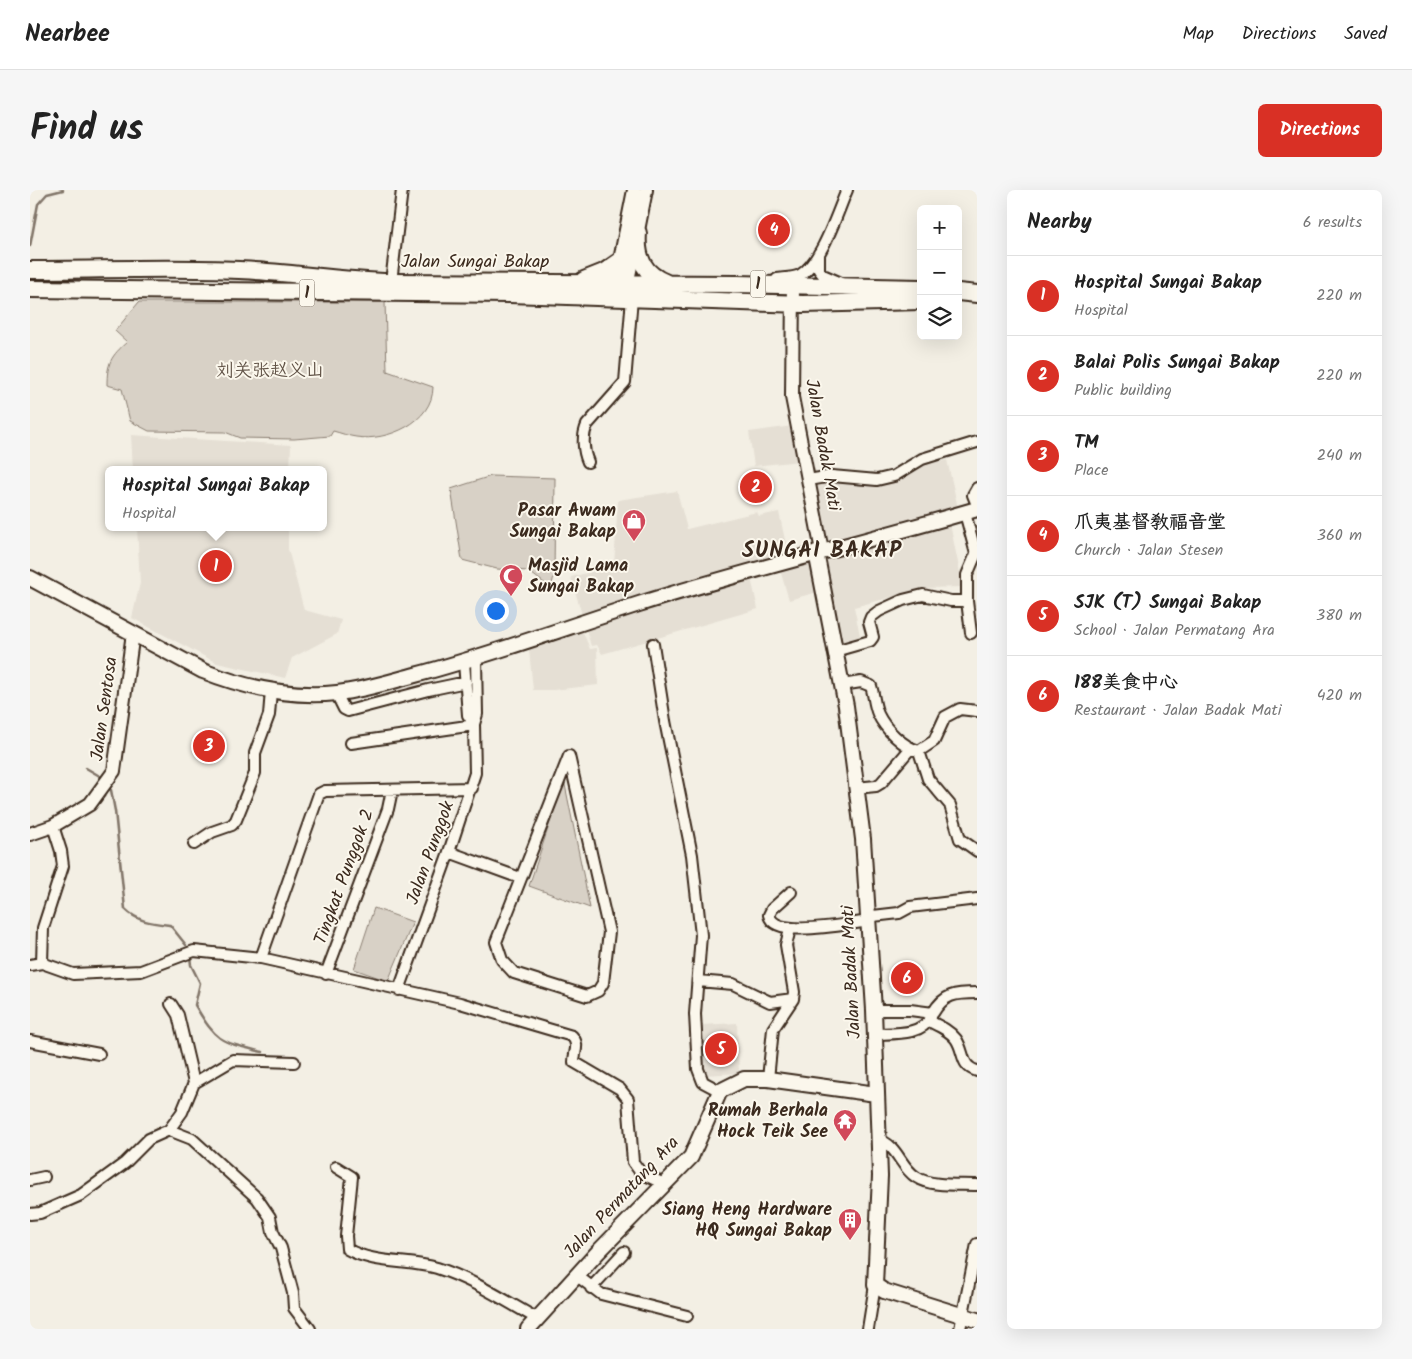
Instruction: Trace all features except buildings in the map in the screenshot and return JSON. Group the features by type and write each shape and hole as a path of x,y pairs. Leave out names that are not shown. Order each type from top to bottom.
{"highway":[{"path":"638,233 638,255 642,265 649,274 669,284"},
{"path":"569,283 587,279 604,272 620,261"},
{"name":"Jalan Sungai Bakap","path":"30,270 238,270 296,273 348,281 569,283 622,292 669,284 737,284 847,286 910,293"},
{"name":"Jalan Sungai Bakap","path":"30,290 510,294 622,292 793,303 910,293"}],"main road":[{"path":"30,578 203,671 231,682 271,692 336,693 361,690 425,673 470,660 638,604 819,551 973,509"},
{"name":"Jalan Badak Mati","path":"819,551 842,685 856,788 869,918 880,1186 875,1285"},
{"path":"720,1091 744,1079 768,1079 876,1094"},
{"name":"Jalan Permatang Ara","path":"532,1323 691,1157 720,1091"},
{"path":"875,1285 884,1291 961,1322 977,1320"}],"street":[{"path":"391,282 402,190"},
{"path":"588,462 584,454 584,430 625,382 620,261 634,190"},
{"path":"622,292 638,233 646,190"},
{"path":"737,284 799,275 819,253 847,190"},
{"path":"819,253 819,270 823,275 847,286"},
{"name":"Jalan Badak Mati","path":"793,285 792,396 819,551"},
{"path":"808,480 832,476 859,479 886,478 894,476 922,459 977,442"},
{"path":"971,633 971,606 967,575 976,554 973,495 977,488"},
{"path":"835,651 870,641 873,637 869,622 871,616 903,600 923,595 971,606"},
{"name":"Jalan Sentosa","path":"30,834 53,826 90,804 114,771 133,633"},
{"path":"653,644 665,721 692,855 701,935 695,1014 698,1069 703,1082 720,1091"},
{"name":"Jalan Punggok","path":"470,660 466,682 468,715 474,725"},
{"name":"Jalan Punggok","path":"398,990 472,788 475,773 474,725 477,714 470,660"},
{"path":"425,673 428,690"},
{"path":"336,693 344,709 348,710 466,682"},
{"path":"842,685 861,682 871,686 881,720 914,750 928,779 950,805 960,839 977,851"},
{"path":"194,844 217,829 232,825 236,820 255,773 256,753 269,715 271,692"},
{"path":"856,788 876,786 881,783 914,750 934,741 945,717 960,709 977,711"},
{"path":"351,743 474,725"},
{"path":"570,756 608,932 603,982 598,990 586,996 514,973 502,960 496,942 556,789 570,756"},
{"path":"261,958 320,794 325,791 472,788"},
{"path":"556,789 568,788 578,792"},
{"name":"Tingkat Punggok 2","path":"326,974 388,809 392,790"},
{"path":"42,963 43,928 63,866 53,826"},
{"path":"449,852 520,878"},
{"path":"791,892 772,909 769,915 771,922 775,925 790,929 854,923 873,916 899,913 910,908 977,899"},
{"path":"768,1079 773,1029 793,999 794,992 786,945 790,929"},
{"path":"30,965 42,963 73,974 83,974 141,971 194,951 261,958 460,1003 572,1036 576,1040 577,1046 574,1062 620,1089 628,1099 635,1167 664,1184"},
{"path":"698,981 734,984 770,1002 793,999"},
{"path":"875,1034 906,1033 916,1030 931,1017 940,1001 950,996 977,992"},
{"path":"30,1214 40,1212 80,1195 126,1163 149,1139 169,1130 182,1112 194,1083 178,1014 171,1004"},
{"path":"874,1010 910,1010 931,1017 956,1039 965,1064 977,1071"},
{"path":"30,1041 99,1054"},
{"path":"194,1083 233,1060 294,1062"},
{"path":"169,1130 192,1139 257,1198 265,1208 281,1248 293,1293 294,1308 310,1329"},
{"path":"878,1140 890,1144 903,1166 917,1178 937,1182 977,1185"},
{"path":"336,1167 352,1178 346,1236 347,1249 362,1255 417,1263 455,1274 532,1323"},
{"path":"30,1180 44,1177"},
{"path":"961,1322 977,1244"},
{"path":"591,1288 624,1252"},
{"path":"576,1275 591,1288 609,1297 687,1316"},
{"path":"868,1329 875,1285"}],"shaded area":[{"path":"793,426 800,461 754,466 749,432"},
{"path":"131,435 291,445 290,466 133,466"},
{"path":"947,460 961,521 950,524 963,587 927,588 854,607 861,640 838,646 821,591 789,600 780,570 751,578 758,609 602,654 597,645 591,646 571,577 614,566 618,500 677,491 687,529 757,512 759,516 779,512 788,554 823,543 814,485"},
{"path":"137,531 288,531 288,549 304,610 341,620 337,634 292,658 285,678 217,663 132,618 140,583"},
{"path":"583,632 590,649 597,648 598,685 553,690 533,690 529,650"},
{"path":"737,1023 739,1073 704,1075 702,1025"}],"green space":[{"name":"刘关张赵义山","path":"139,302 385,302 387,371 433,387 431,399 417,420 406,427 394,433 368,438 353,437 333,431 330,436 294,439 240,438 225,432 149,431 130,421 122,389 107,385 111,360 127,342 115,331"},
{"path":"491,476 555,478 554,576 551,588 528,571 497,569 462,560 451,489"},
{"path":"564,780 590,908 529,886"},
{"path":"374,908 413,922 388,981 354,969"}],"waterway":[{"path":"30,246 38,204 47,194 63,190"},
{"name":"SUNGAI BAKAP","path":"86,768 103,778"},
{"name":"SUNGAI BAKAP","path":"111,790 115,811 125,909 140,919 170,925 186,945"},
{"name":"SUNGAI BAKAP","path":"190,956 191,965 200,983 195,1005 209,1027 215,1034 229,1043 263,1052"}],"place":[{"name":"爪夷基督教福音堂","path":"774,230"},
{"name":"Balai Polis Sungai Bakap","path":"756,487"},
{"name":"Pasar Awam Sungai Bakap","path":"634,542"},
{"name":"Hospital Sungai Bakap","path":"216,566"},
{"name":"Masjid Lama Sungai Bakap","path":"511,597"},
{"name":"TM","path":"209,746"},
{"name":"188美食中心","path":"907,978"},
{"name":"SJK (T) Sungai Bakap","path":"721,1049"},
{"name":"Rumah Berhala Hock Teik See","path":"845,1142"},
{"name":"Siang Heng Hardware HQ Sungai Bakap","path":"850,1241"}],"district":[{"name":"SUNGAI BAKAP","path":"822,551"}]}
